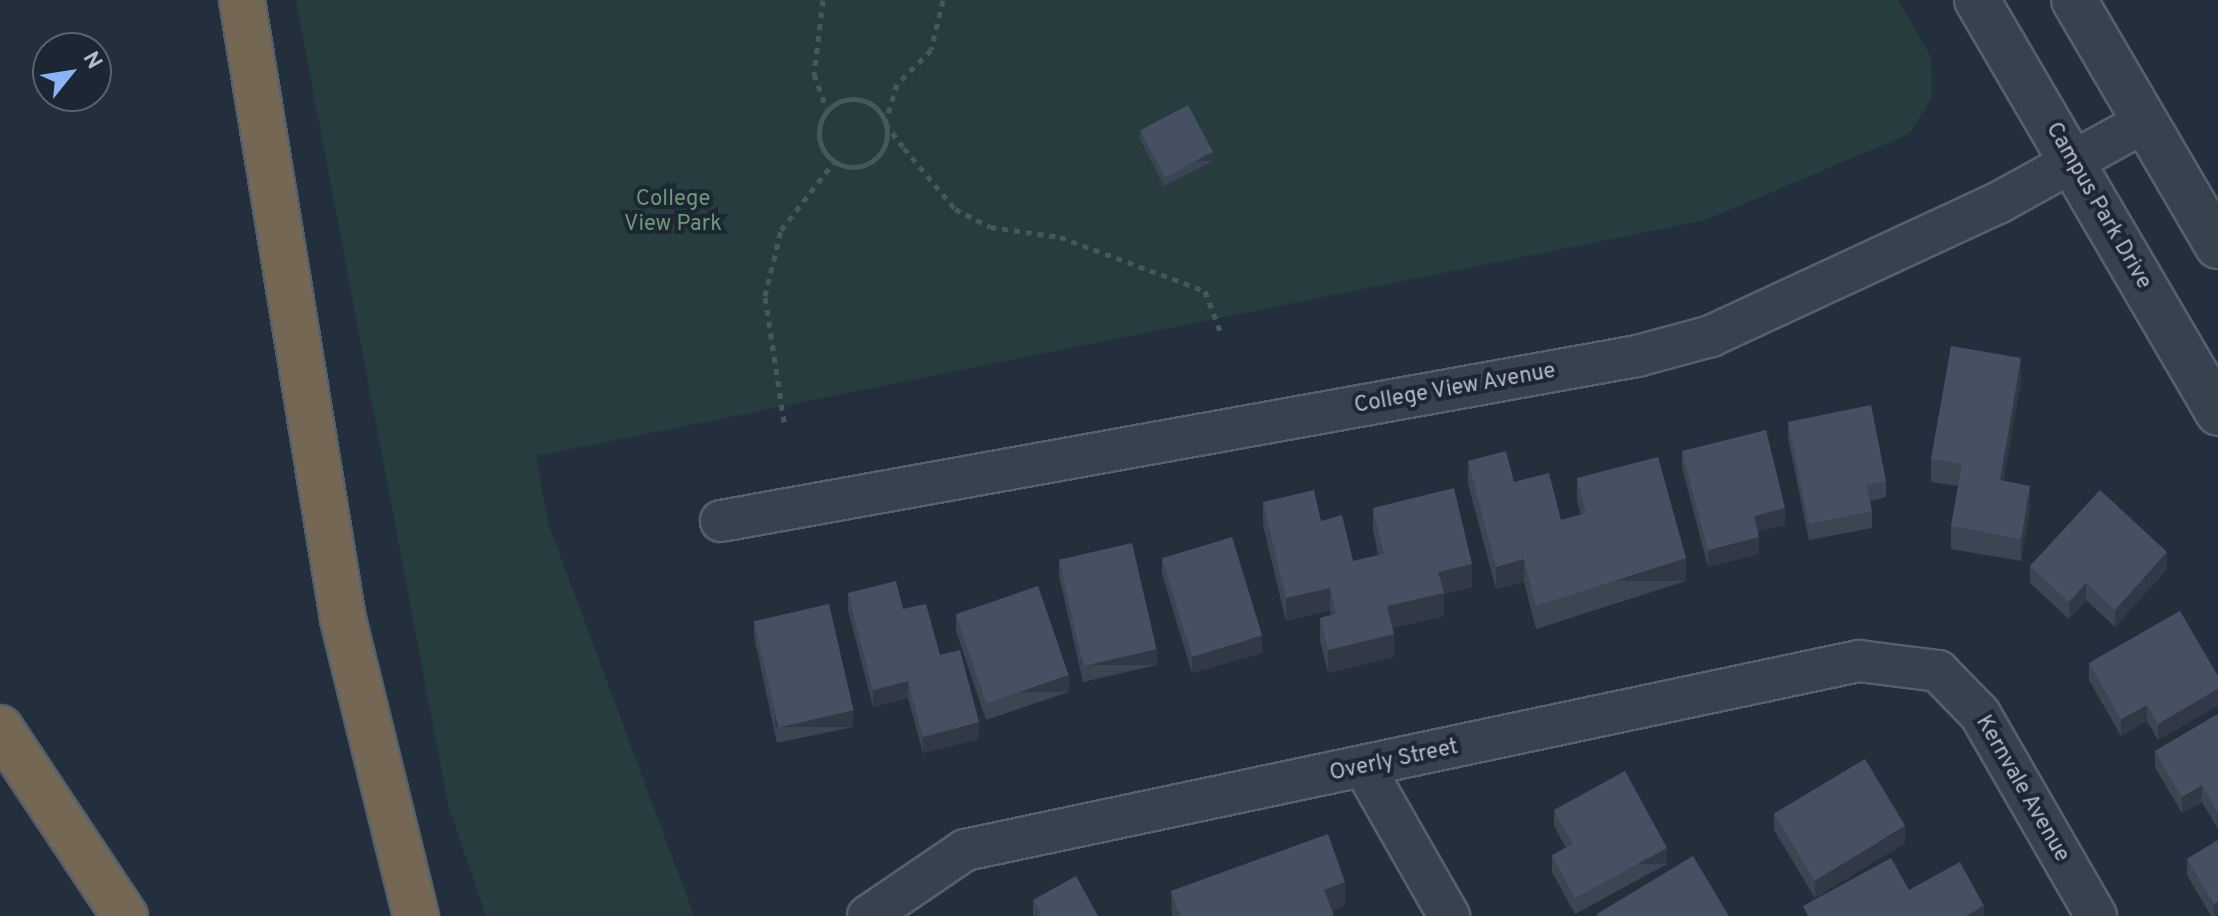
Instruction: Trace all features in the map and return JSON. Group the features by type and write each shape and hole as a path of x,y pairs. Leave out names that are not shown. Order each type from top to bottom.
{"highway":[{"path":"242,0 343,619 416,916"},
{"path":"0,728 125,916"}],"street":[{"name":"Campus Park Drive","path":"1977,0 2218,413"},
{"path":"2074,0 2218,246"},
{"name":"College View Avenue","path":"721,521 1637,356 1711,336 2073,164 2145,122"},
{"name":"Overly Street","path":"868,916 965,850 1859,661 1938,671"},
{"name":"Kernvale Avenue","path":"1938,671 1980,714 2096,916"},
{"path":"1364,767 1449,916"}],"path":[{"path":"823,0 814,74 827,109 819,143 834,162 854,168 874,160 886,144 885,123 897,84 931,50 943,0"},
{"path":"827,109 860,99 885,123 955,209 990,227 1060,237 1205,291 1220,331"},
{"path":"784,422 765,296 781,230 834,162"}],"green space":[{"name":"College View Park","path":"296,0 1898,0 1931,57 1932,97 1909,134 1705,220 536,456 548,523 694,916 486,916 448,804"}],"building":[{"path":"1188,105 1213,152 1165,177 1140,130"},
{"path":"1951,346 2021,358 2000,480 2030,486 2021,539 1951,526 1962,464 1931,459"},
{"path":"1871,405 1886,481 1866,485 1872,511 1809,524 1788,422"},
{"path":"1766,430 1785,508 1754,516 1759,537 1708,550 1682,451"},
{"path":"1506,451 1514,482 1549,473 1561,520 1586,513 1577,478 1658,457 1686,558 1536,606 1524,559 1496,567 1468,461"},
{"path":"1454,488 1472,564 1438,572 1444,593 1387,606 1394,634 1328,650 1320,618 1336,614 1330,588 1286,598 1263,502 1314,490 1321,521 1342,515 1353,561 1384,554 1373,508"},
{"path":"2100,490 2167,552 2115,610 2086,583 2069,602 2030,566"},
{"path":"1232,537 1262,635 1192,657 1162,558"},
{"path":"1132,543 1157,649 1083,666 1059,560"},
{"path":"896,581 903,609 926,604 940,655 960,650 979,722 923,737 908,681 873,690 848,593"},
{"path":"1038,586 1069,675 986,703 956,614"},
{"path":"829,604 854,710 778,728 754,621"},
{"path":"2180,611 2218,676 2218,689 2158,724 2147,705 2121,719 2089,663"},
{"path":"2218,714 2218,813 2202,785 2182,797 2155,751"},
{"path":"1865,759 1905,826 1814,880 1774,814"},
{"path":"1625,771 1667,848 1575,898 1552,855 1573,844 1554,810"},
{"path":"1328,834 1345,882 1324,890 1334,916 1180,916 1171,891"},
{"path":"2218,840 2218,902 2214,904 2187,859"},
{"path":"1693,856 1729,916 1598,916 1597,914"},
{"path":"1891,858 1909,890 1960,862 1984,906 1966,916 1808,916 1803,906"},
{"path":"1076,876 1098,916 1036,916 1041,913 1033,900"}]}
